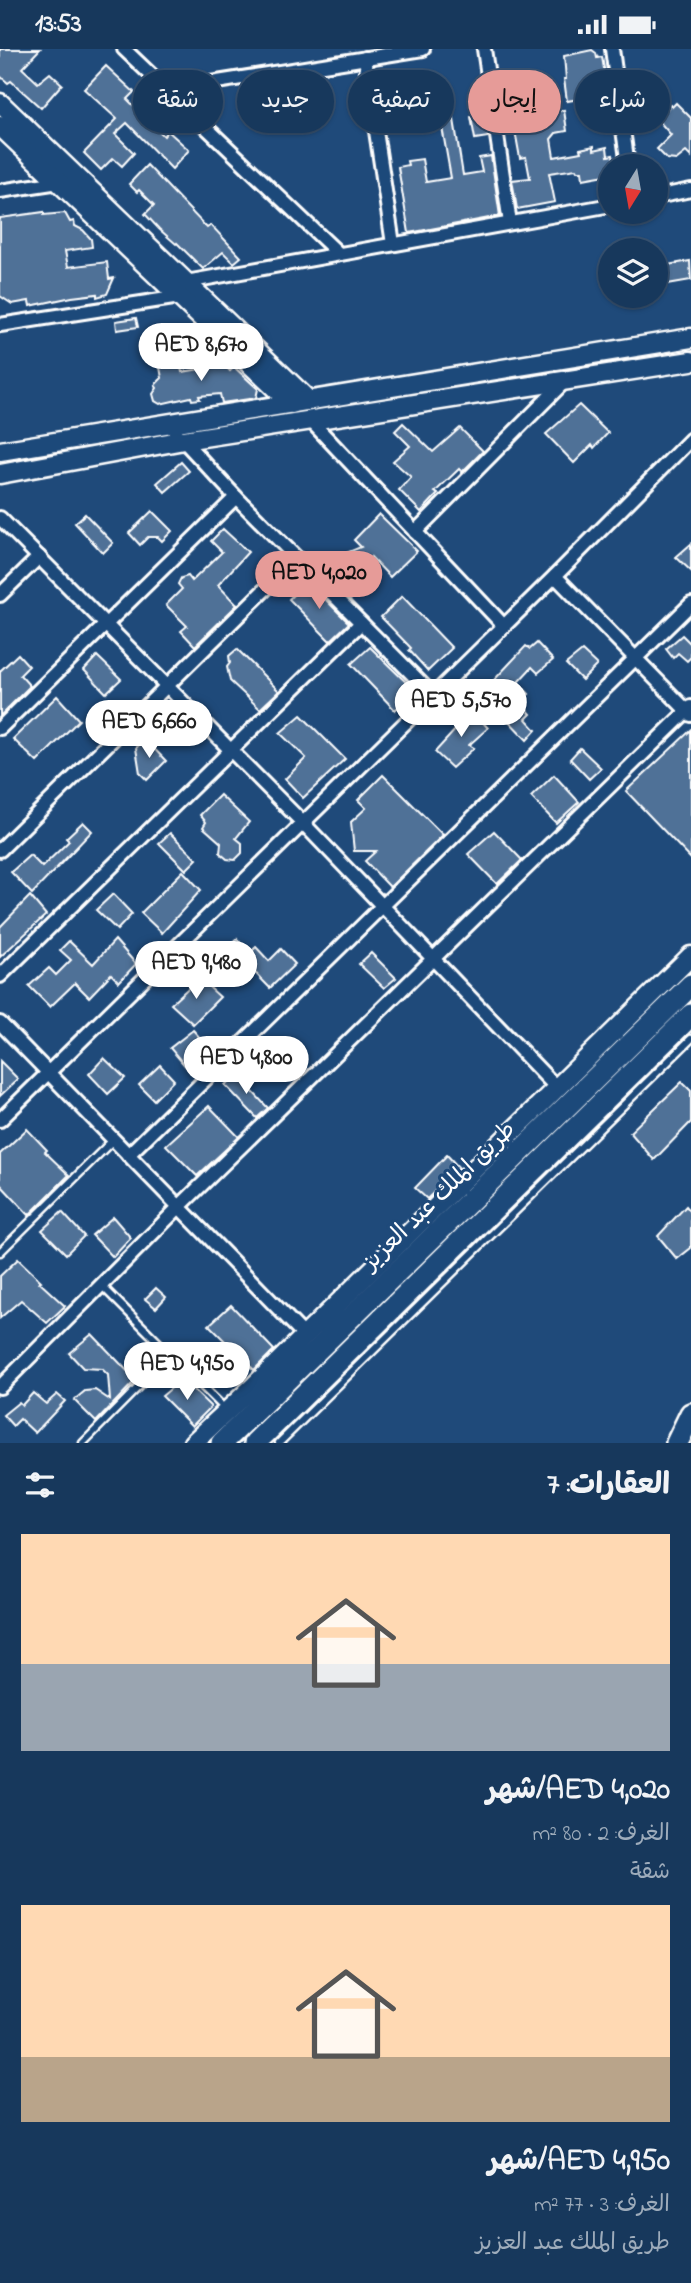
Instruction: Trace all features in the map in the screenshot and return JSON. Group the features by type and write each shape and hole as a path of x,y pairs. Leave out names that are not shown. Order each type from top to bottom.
{"main road":[{"name":"طريق الملك عبد العزيز","path":"222,1443 691,985"},
{"name":"طريق الملك عبد العزيز","path":"255,1443 691,1016"},
{"path":"677,1443 691,1414"}],"street":[{"path":"124,49 146,70"},
{"path":"223,81 423,49"},
{"path":"484,49 510,223"},
{"path":"612,49 626,154"},
{"path":"365,58 393,244"},
{"path":"0,103 183,289 301,402"},
{"path":"0,126 59,182 183,289"},
{"path":"212,133 339,254"},
{"path":"0,191 59,182"},
{"path":"668,196 691,193"},
{"path":"0,325 183,289 339,254 598,207"},
{"path":"0,451 691,338"},
{"path":"0,474 184,440 691,361"},
{"path":"415,532 567,380"},
{"path":"310,420 504,626"},
{"path":"168,424 236,497 433,695"},
{"path":"0,1120 555,576 691,439"},
{"path":"0,728 236,497"},
{"path":"0,518 303,823 556,1087"},
{"path":"0,595 39,557"},
{"path":"0,850 297,558"},
{"path":"0,1387 180,1207 690,711 555,576"},
{"path":"128,1155 691,604"},
{"path":"0,976 361,623"},
{"path":"193,1443 691,956"},
{"path":"0,1023 305,1336"}],"lane":[{"path":"279,1443 691,1039"},
{"path":"0,1252 113,1139"},
{"path":"102,1285 228,1411"},
{"path":"83,1443 171,1354"}],"building":[{"path":"0,49 40,49 22,68 38,83 50,73 62,84 41,108 11,81 8,83 0,76"},
{"path":"592,50 597,58 602,57 604,70 575,70 575,100 567,101 564,79 564,56"},
{"path":"106,66 133,91 127,99 133,105 133,129 127,123 115,134 134,153 122,166 113,158 101,170 84,153 117,119 84,89"},
{"path":"676,103 691,118 691,157 686,152 676,160 668,159 668,154 662,154 657,149 671,135 670,105 672,107"},
{"path":"561,110 564,110 567,131 561,132"},
{"path":"454,119 463,175 482,172 479,158 491,156 500,216 409,233 398,167 408,165 407,161 422,159 426,182 451,178 443,133 454,133"},
{"path":"137,133 161,133 164,136 170,133 189,150 172,169"},
{"path":"474,133 487,133 488,137 475,139"},
{"path":"515,133 556,133 551,139 554,157 581,152 580,149 594,146 594,150 607,147 608,154 598,154 598,176 583,179 582,171 576,169 549,173 555,202 517,209 512,180 530,178 526,157 520,158"},
{"path":"147,165 207,228 211,225 241,257 234,263 223,252 203,269 159,229 145,214 154,205 129,184"},
{"path":"44,212 44,215 65,213 70,222 74,221 75,226 91,239 92,247 65,251 68,267 107,262 109,279 114,278 107,294 97,297 97,294 72,297 30,306 29,301 12,304 0,296 0,218"},
{"path":"690,261 691,280 668,284 668,265"},
{"path":"136,318 138,327 117,330 116,321"},
{"path":"172,357 179,360 182,372 224,365 230,371 234,367 258,389 256,398 222,403 220,394 160,404 155,401 153,394 157,388 155,385 162,378 159,362"},
{"path":"579,405 608,433 574,463 546,434"},
{"path":"403,423 433,452 460,428 483,451 462,472 459,469 435,492 438,494 421,512 399,490 411,477 393,461 410,446 395,431"},
{"path":"181,462 189,471 165,492 157,483"},
{"path":"152,511 172,531 162,541 158,537 148,537 140,545 129,533"},
{"path":"85,514 113,543 103,553 75,523"},
{"path":"379,514 417,551 390,577 371,557 364,572 353,583 339,582 334,577 333,565 346,553 361,547 354,540"},
{"path":"223,529 248,552 218,585 237,605 195,646 181,631 187,626 166,605 182,589 178,584 181,578 188,576 192,581 222,552 211,541"},
{"path":"691,544 691,571 676,557"},
{"path":"307,581 349,623 330,641 289,599"},
{"path":"402,596 452,648 428,671 409,650 411,648 381,617"},
{"path":"682,635 691,644 691,657 687,661 678,653 673,658 666,649"},
{"path":"537,643 553,660 538,673 532,667 518,682 529,694 521,702 531,714 526,719 536,730 527,740 482,693 526,646 530,649"},
{"path":"370,647 415,691 395,710 351,664"},
{"path":"237,649 279,691 260,709 230,681 227,667 230,663 229,656"},
{"path":"582,651 597,665 582,680 566,664"},
{"path":"18,654 29,666 20,675 30,686 0,716 0,671"},
{"path":"97,656 121,679 106,693 84,670"},
{"path":"57,696 79,720 37,762 13,739"},
{"path":"459,714 480,719 488,728 469,745 474,748 452,768 435,752 457,728 450,721"},
{"path":"301,715 345,759 303,798 285,779 306,758 280,733"},
{"path":"691,730 691,859 626,791"},
{"path":"145,739 166,761 147,780 140,773 136,748"},
{"path":"580,748 601,768 589,779 570,759"},
{"path":"383,775 443,835 390,887 365,861 376,851 354,851 351,822 366,808 358,800"},
{"path":"554,775 579,802 556,823 531,797"},
{"path":"220,795 249,822 236,838 242,843 242,853 235,860 227,859 220,853 221,843 203,827 206,822 200,815"},
{"path":"83,822 92,831 32,894 11,872 30,855 42,867 69,841 66,838"},
{"path":"494,831 522,860 497,884 468,854"},
{"path":"170,833 197,859 186,870 159,843"},
{"path":"183,871 201,890 162,933 141,913"},
{"path":"113,894 132,914 117,930 96,910"},
{"path":"30,896 46,915 0,957 0,927"},
{"path":"237,939 250,953 256,947 269,961 281,949 295,964 270,988 229,946"},
{"path":"115,940 136,964 119,982 111,974 89,997 75,983 50,1007 29,986 49,968 56,975 71,960 60,950 69,941 93,964"},
{"path":"371,953 396,978 384,988 359,964"},
{"path":"199,978 220,997 193,1024 171,1004"},
{"path":"193,1030 216,1056 193,1075 170,1048"},
{"path":"104,1058 125,1078 108,1094 89,1074"},
{"path":"0,1061 18,1079 0,1096"},
{"path":"160,1065 174,1080 154,1100 139,1085"},
{"path":"236,1074 268,1108 257,1118 225,1085"},
{"path":"682,1082 691,1091 691,1122 654,1160 630,1132"},
{"path":"209,1106 239,1137 197,1176 166,1145"},
{"path":"27,1129 47,1150 45,1152 69,1175 29,1215 0,1184 0,1154"},
{"path":"447,1155 459,1168 427,1199 415,1188"},
{"path":"686,1206 691,1212 691,1248 677,1259 658,1236"},
{"path":"62,1212 84,1236 66,1254 42,1230"},
{"path":"113,1217 131,1238 113,1257 92,1235"},
{"path":"18,1259 65,1306 47,1323 21,1300 0,1318 0,1276"},
{"path":"156,1288 166,1297 156,1308 145,1299"},
{"path":"231,1305 274,1350 254,1370 209,1325"},
{"path":"92,1334 136,1380 96,1422 74,1400 85,1391 95,1390 110,1400 108,1375 102,1369 83,1368 69,1353"},
{"path":"182,1379 211,1407 192,1426 162,1396"},
{"path":"33,1393 46,1404 57,1394 65,1401 35,1433 20,1419 13,1426 3,1415 19,1402 22,1405"}]}
